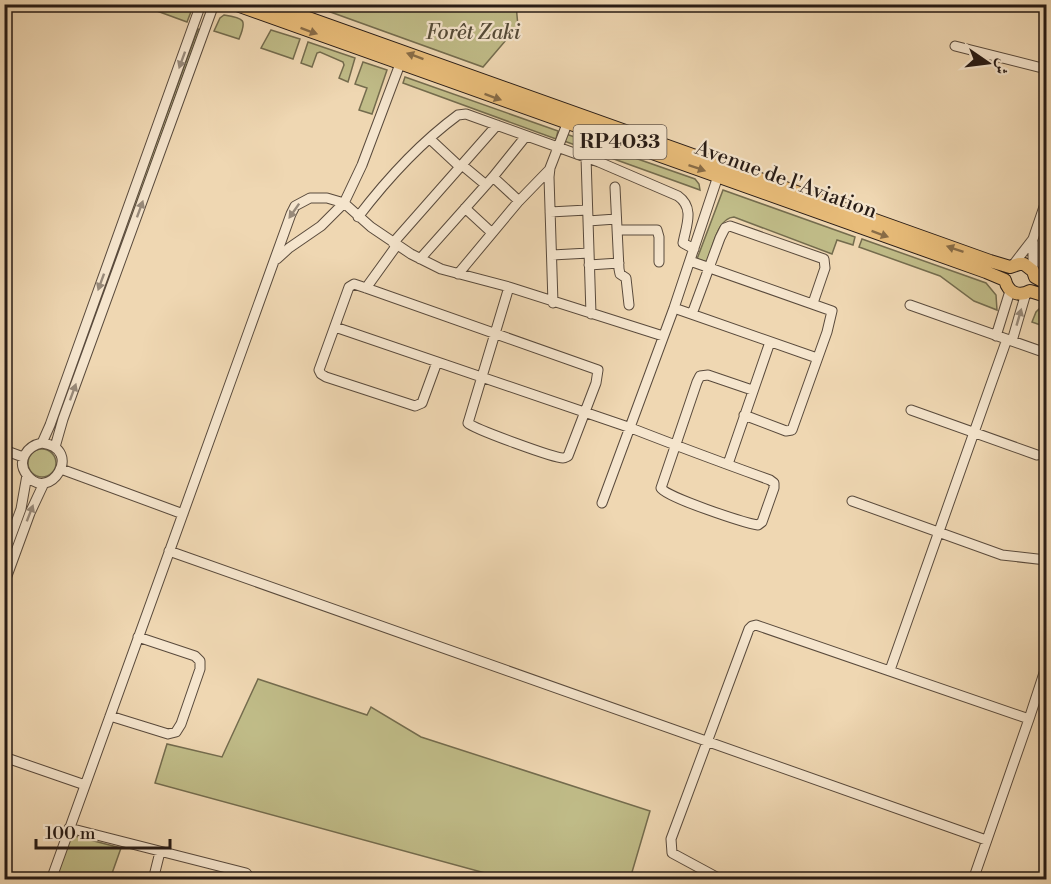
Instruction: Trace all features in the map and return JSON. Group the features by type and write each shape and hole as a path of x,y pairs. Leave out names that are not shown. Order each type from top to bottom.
{"main road":[{"name":"Avenue de l'Aviation","path":"234,4 986,272 1020,294 1028,292 1047,296"},
{"name":"Avenue de l'Aviation","path":"269,4 1012,266 1024,264 1038,277"},
{"path":"1008,286 1005,276 1012,266"},
{"path":"1028,292 1038,277"}],"street":[{"path":"42,443 201,4"},
{"path":"55,447 63,419 214,4"},
{"path":"955,46 1047,69"},
{"path":"273,263 289,248 330,219 344,203 362,165 400,63"},
{"path":"358,217 403,164 451,120 462,114 471,115 586,157 682,199 688,211 683,243 694,249"},
{"path":"458,274 519,201 545,175 550,168 567,123"},
{"path":"366,288 395,244 497,125"},
{"path":"420,259 490,181 526,136"},
{"path":"430,139 461,166 490,181 519,201"},
{"path":"586,157 591,314"},
{"path":"550,168 553,303"},
{"path":"602,503 674,308 718,176"},
{"path":"615,187 620,274 626,278 629,305"},
{"path":"51,879 273,263 291,214 296,207 310,198 319,197 344,203 358,217 395,244 441,269 509,287 553,303 663,336"},
{"path":"1012,266 1043,224 1047,201"},
{"path":"465,208 492,232"},
{"path":"550,212 587,210"},
{"path":"588,221 616,219"},
{"path":"692,314 723,230 730,226 821,256 825,262 813,303"},
{"path":"617,230 657,230 659,262"},
{"path":"1033,239 1038,277"},
{"path":"552,255 588,253"},
{"path":"690,261 830,309 833,312 791,431 744,415"},
{"path":"589,265 619,263"},
{"path":"437,362 422,403 417,406 322,376 320,370 349,287 354,284 366,288 496,334 598,370 599,375 568,456 561,458 469,425 469,416 496,334 509,287"},
{"path":"996,336 1008,286"},
{"path":"890,670 1028,292"},
{"path":"910,304 1047,353"},
{"path":"674,308 817,358"},
{"path":"335,327 631,428 675,445 728,464 774,483 760,525 742,521 662,491 661,486 675,445 702,375 752,390"},
{"path":"728,464 770,342"},
{"path":"911,410 1037,455"},
{"path":"4,584 7,566 34,502 44,483 55,478 61,469 61,457 55,447 42,443 30,447 24,457 24,469 32,480 44,483"},
{"path":"4,450 24,457"},
{"path":"61,469 183,514"},
{"path":"4,555 21,509 27,475"},
{"path":"852,501 1002,555 1047,560"},
{"path":"169,551 986,840"},
{"path":"722,879 675,855 671,849 674,830 746,635 752,626 759,626 890,670 1008,714 1029,719"},
{"path":"110,716 168,734 176,732 181,724 201,666 200,661 195,656 138,637"},
{"path":"972,879 1047,667"},
{"path":"4,757 85,785"},
{"path":"69,828 246,873 252,879"},
{"path":"153,879 160,852"}],"green space":[{"path":"160,4 190,5 192,9 187,22 157,11"},
{"name":"Forêt Zaki","path":"311,5 516,5 518,26 483,67"},
{"path":"224,15 236,17 242,21 243,28 239,39 214,31 220,18"},
{"path":"198,29 200,30 104,294 101,293"},
{"path":"271,30 300,39 293,59 261,48"},
{"path":"308,42 355,58 348,82 339,78 343,62 320,52 317,53 312,67 301,63"},
{"path":"363,62 387,70 372,114 359,110 367,88 355,84"},
{"path":"405,77 558,131 556,139 403,83"},
{"path":"566,134 695,179 700,190 564,141"},
{"path":"723,190 855,237 853,245 837,240 832,254 734,217 723,222 707,262 697,259"},
{"path":"862,239 986,283 996,295 997,310 974,301 940,276 859,247"},
{"path":"1041,307 1046,307 1046,327 1032,322"},
{"path":"42,449 52,453 56,463 52,473 42,477 32,473 28,463 32,453"},
{"path":"258,679 367,715 371,707 421,737 650,811 630,879 507,879 155,783 167,744 222,757"},
{"path":"71,835 121,848 110,879 55,880"}]}
